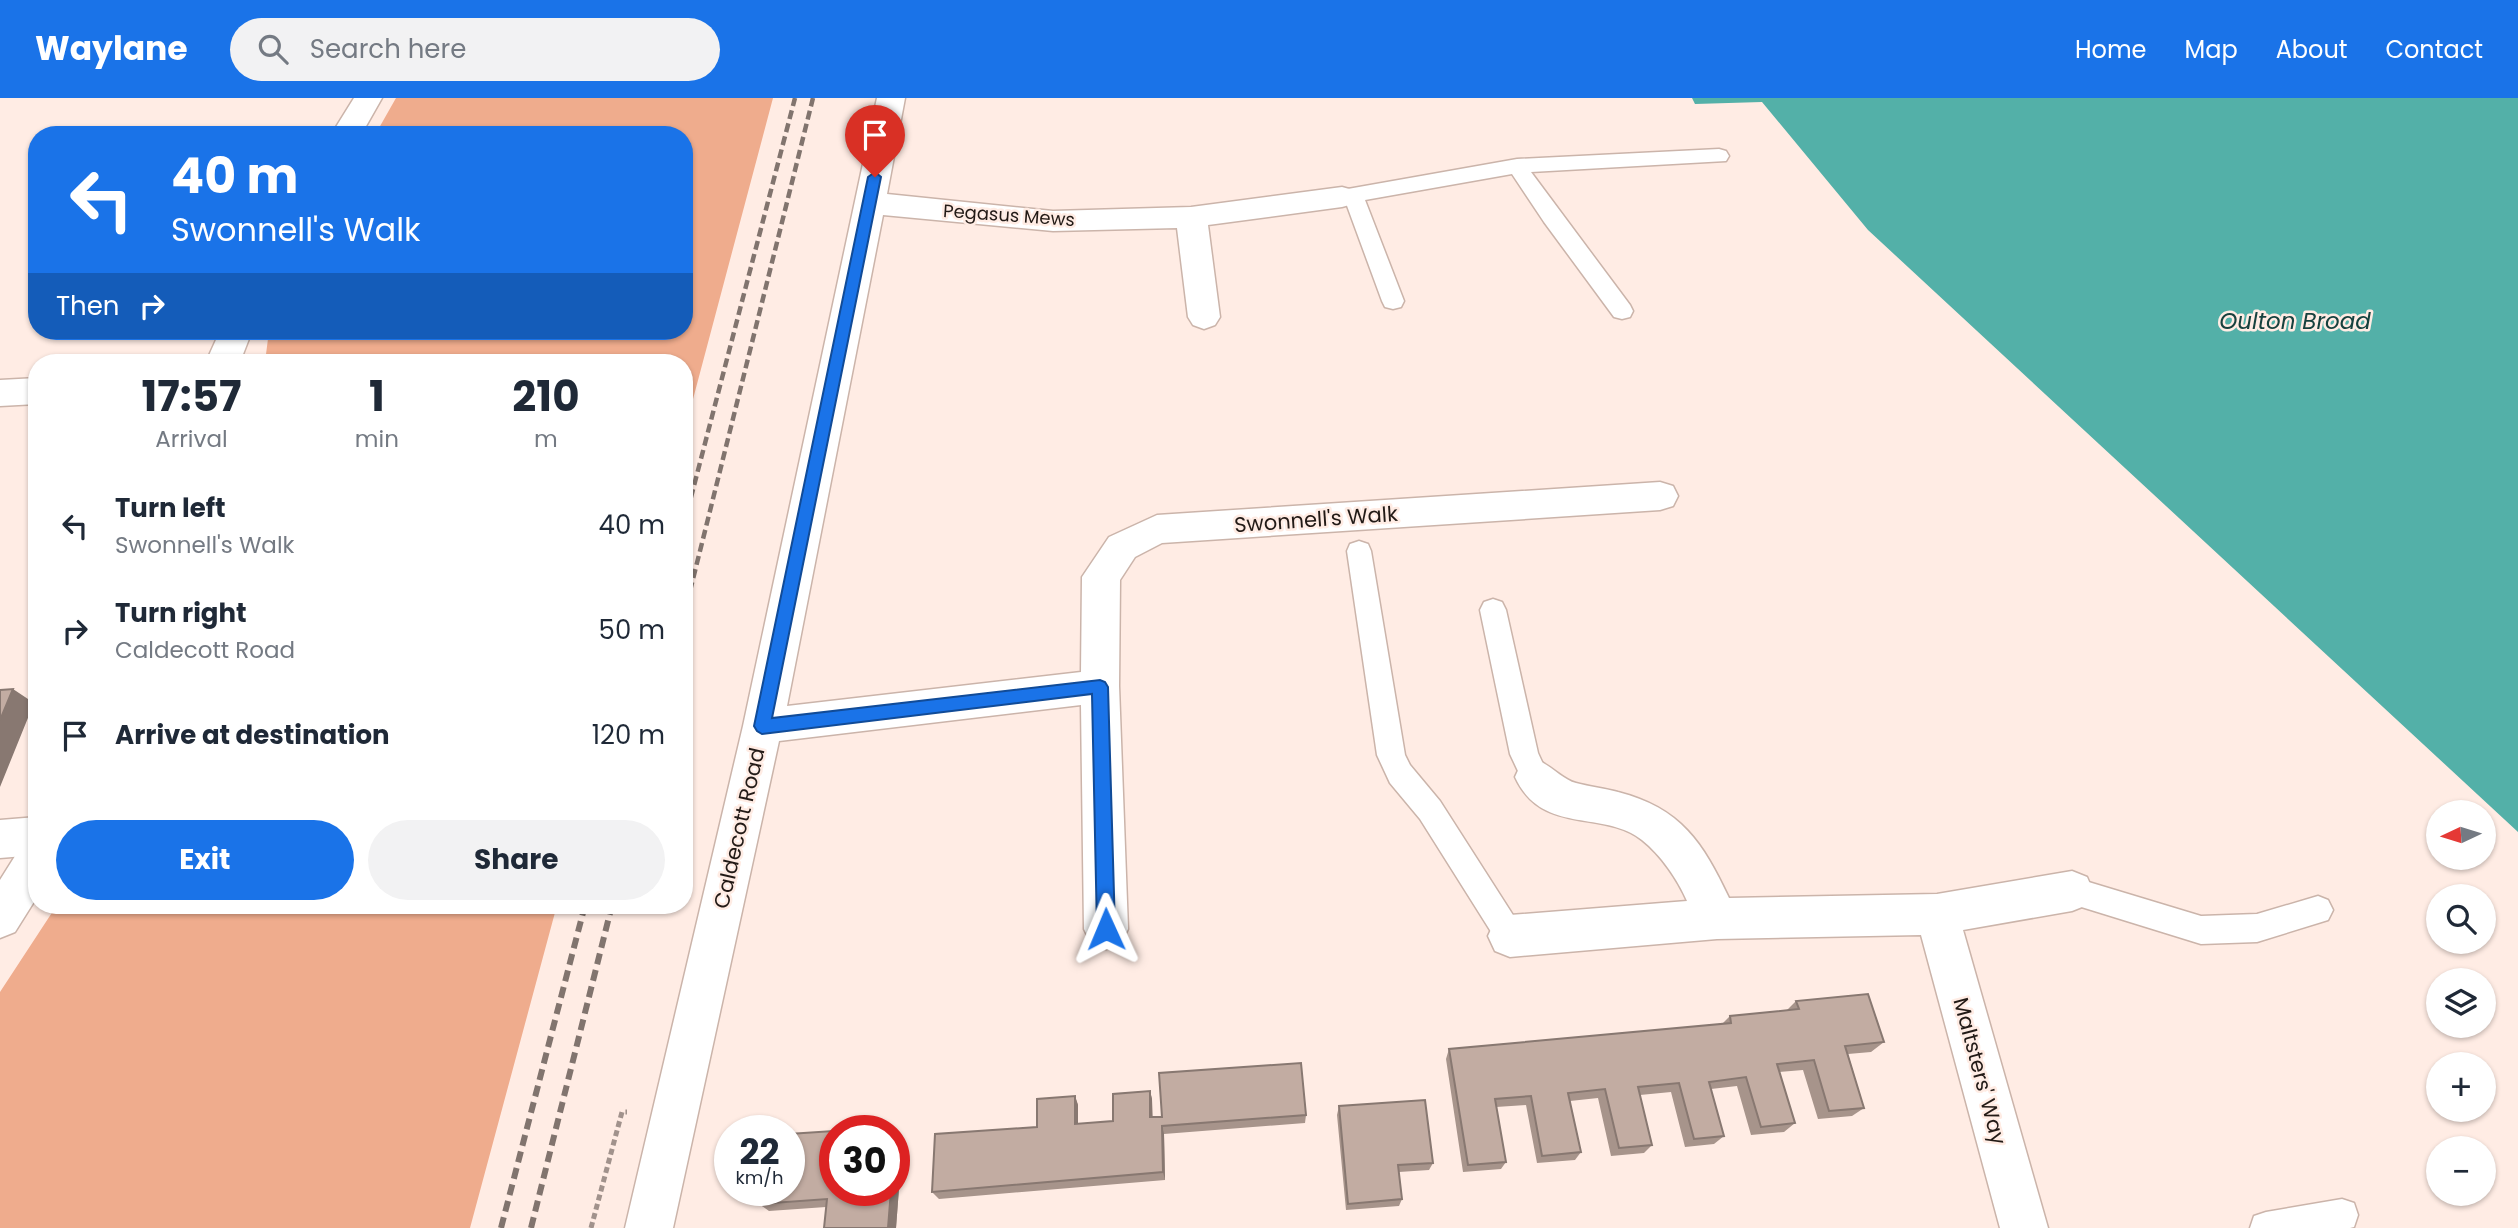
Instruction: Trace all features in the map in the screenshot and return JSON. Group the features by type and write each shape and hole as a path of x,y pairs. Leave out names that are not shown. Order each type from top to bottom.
{"street":[{"path":"351,126 368,98"},
{"name":"Caldecott Road","path":"649,1228 762,726 891,98"},
{"name":"Pegasus Mews","path":"869,203 1053,221 1191,217 1348,196"},
{"path":"1191,217 1204,317"},
{"path":"0,393 28,391"},
{"name":"Swonnell's Walk","path":"1106,929 1100,687 1101,577 1122,547 1157,530 1660,496"},
{"path":"762,726 1100,687"},
{"path":"1535,777 1562,799 1620,811 1656,827 1694,869 1717,919"},
{"path":"0,839 28,837"},
{"path":"0,918 28,873"},
{"path":"1510,936 1717,919 1937,914 2072,891"},
{"name":"Maltsters' Way","path":"1937,914 2024,1228"}],"lane":[{"path":"1393,300 1348,196 1517,166 1719,156"},
{"path":"1517,166 1551,218 1622,311"},
{"path":"1359,551 1391,755 1400,774 1430,810 1510,936"},
{"path":"1493,610 1524,754 1535,777"},
{"path":"2072,891 2201,930 2257,928 2318,911"},
{"path":"2266,1228 2342,1215"}],"path":[{"path":"591,1228 622,1112"}],"shaded area":[{"path":"396,98 773,98 693,399 693,354 266,354 268,340 693,340 693,126 380,126"},
{"path":"51,914 555,914 470,1228 0,1228 0,992"}],"water":[{"name":"Oulton Broad","path":"1692,98 2518,98 2518,832 2496,812 2496,800 2483,800 1868,230 1762,102 1695,104"}],"building":[{"path":"13,689 0,720 0,690"},
{"path":"1868,994 1884,1042 1845,1046 1864,1108 1829,1111 1814,1060 1777,1064 1795,1123 1761,1127 1746,1077 1709,1082 1724,1136 1694,1139 1679,1083 1638,1087 1652,1145 1619,1148 1605,1089 1568,1093 1581,1152 1542,1156 1531,1096 1495,1099 1506,1162 1468,1165 1449,1049 1731,1023 1730,1016 1799,1009 1796,1001"},
{"path":"1301,1063 1306,1115 1162,1126 1163,1172 932,1192 935,1134 1037,1127 1037,1099 1075,1096 1075,1124 1113,1121 1113,1094 1150,1091 1150,1117 1162,1117 1159,1073"},
{"path":"1425,1100 1433,1163 1398,1165 1402,1199 1348,1204 1339,1106"},
{"path":"819,1132 819,1200 805,1201 805,1133"},
{"path":"826,1206 890,1206 888,1228 824,1228"}],"railway":[{"path":"693,489 795,98"},
{"path":"693,579 813,98"},
{"path":"501,1228 583,914"},
{"path":"531,1228 610,914"}],"route":[{"path":"875,177 762,726 1100,687 1106,929"}]}
